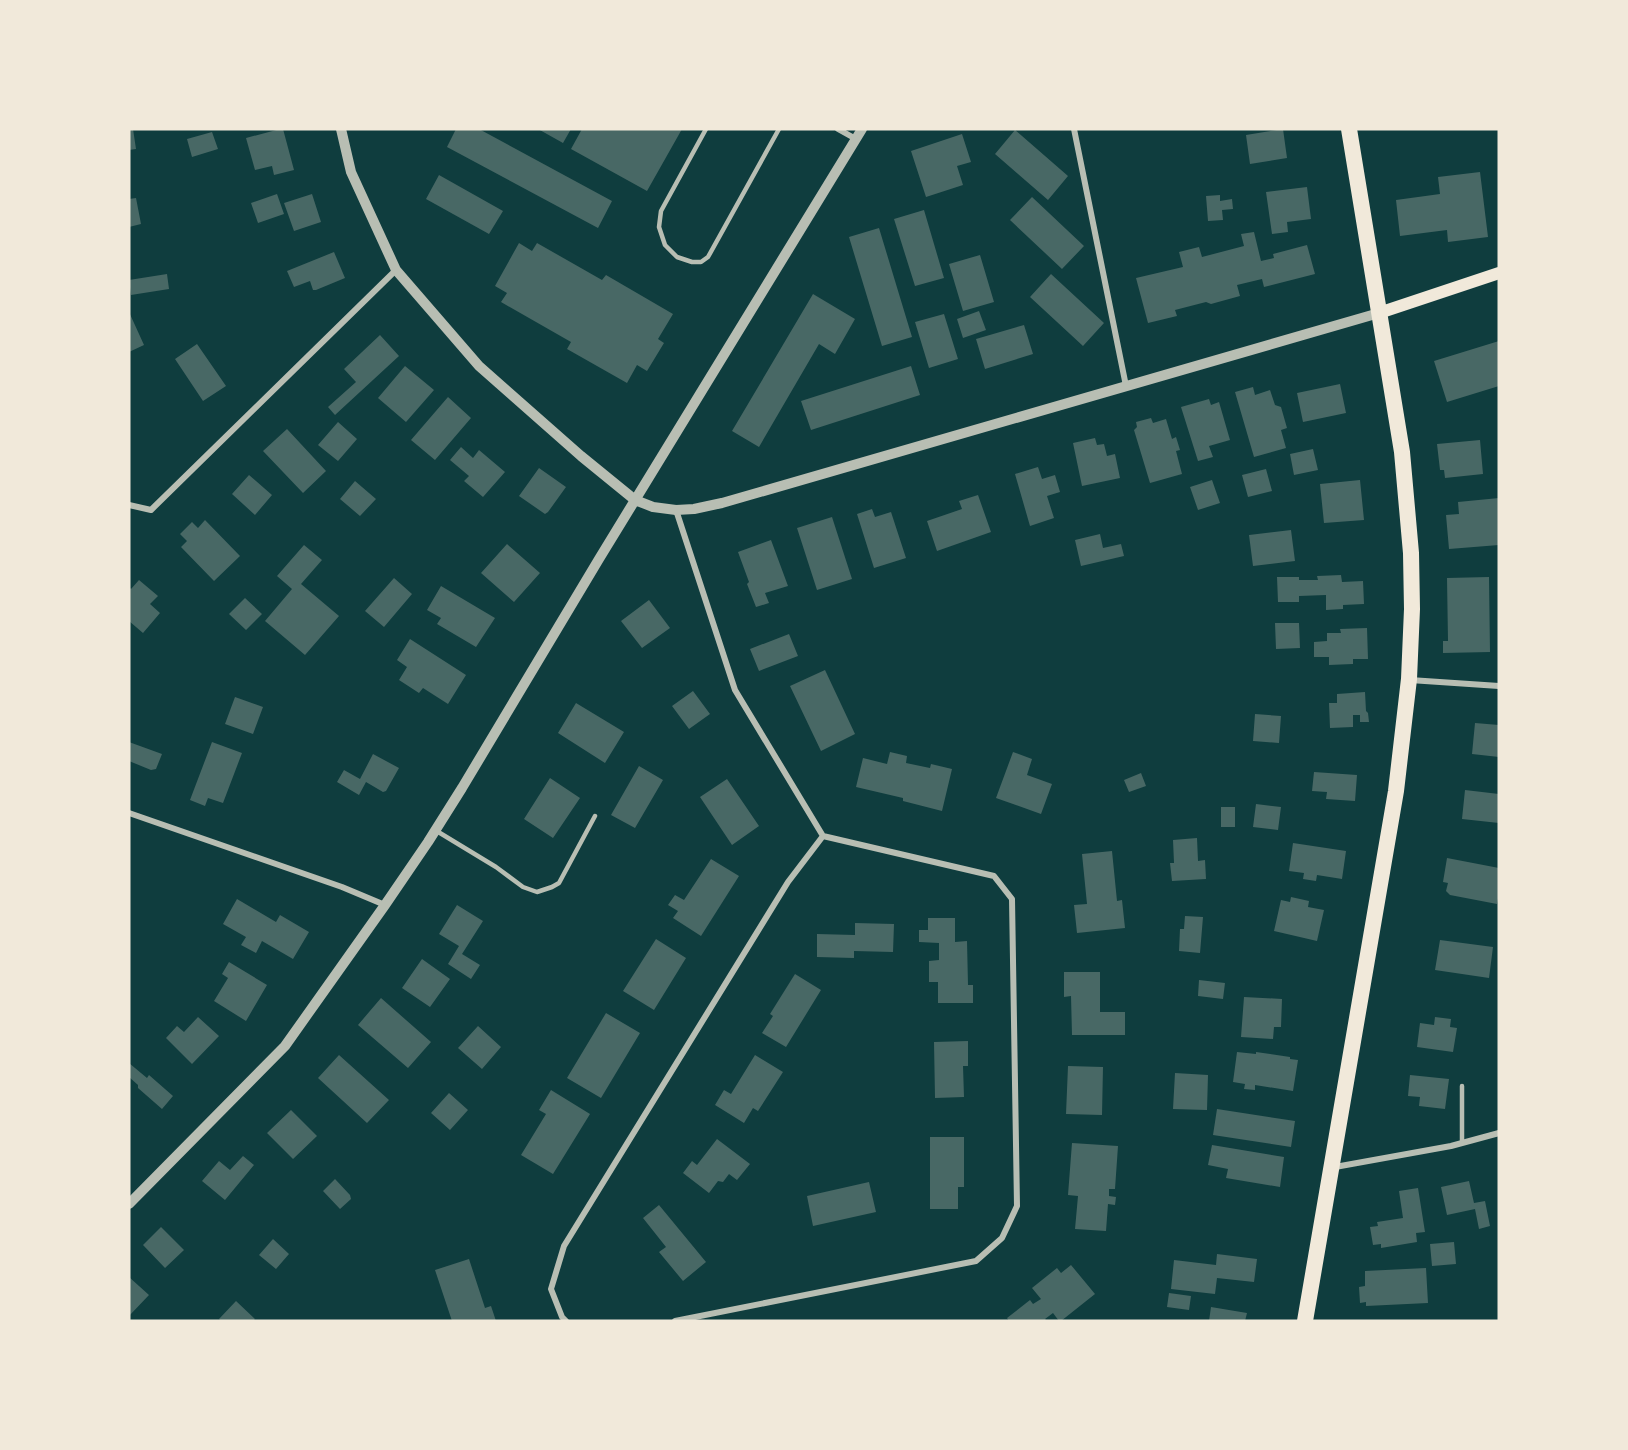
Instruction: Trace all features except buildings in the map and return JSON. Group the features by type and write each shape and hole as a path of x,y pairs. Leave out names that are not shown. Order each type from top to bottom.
{"highway":[{"path":"1305,1321 1396,791 1409,680 1412,609 1411,553 1402,452 1349,129"}],"main road":[{"path":"1379,313 1499,273"}],"street":[{"path":"341,129 351,172 396,270 479,366 581,456 635,500 653,507 676,510 694,509 722,503 1379,313"},
{"path":"838,129 857,140"},
{"path":"129,1203 285,1046 385,905 435,830 862,129"},
{"path":"1074,129 1126,386"},
{"path":"129,505 151,510 396,270"},
{"path":"675,1321 976,1261 1002,1238 1017,1206 1012,898 994,876 823,836 735,690 676,510"},
{"path":"1409,680 1499,686"},
{"path":"129,813 342,887 385,905"},
{"path":"566,1321 562,1317 551,1289 564,1246 788,882 823,836"},
{"path":"1331,1168 1462,1143 1499,1133"}],"lane":[{"path":"706,129 661,211 658,227 664,245 677,257 692,262 701,262 708,257 779,129"},
{"path":"435,830 496,867 523,887 537,892 559,883 595,816"},
{"path":"1462,1086 1462,1143"}]}
